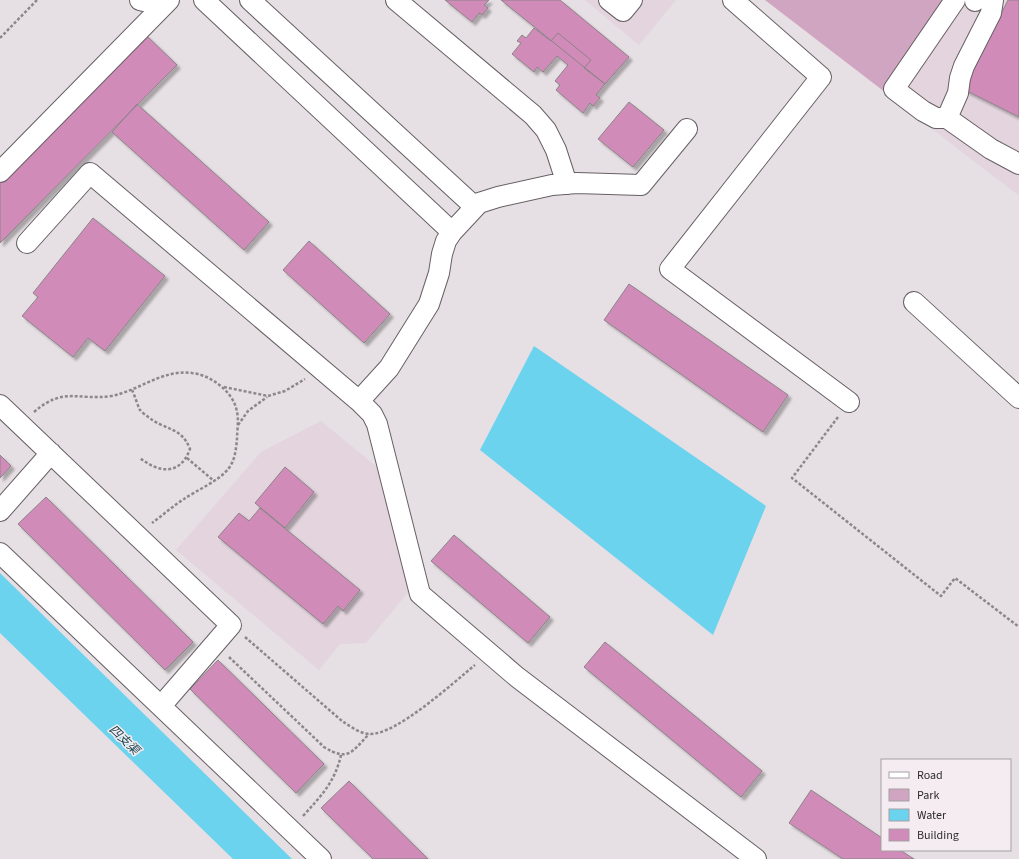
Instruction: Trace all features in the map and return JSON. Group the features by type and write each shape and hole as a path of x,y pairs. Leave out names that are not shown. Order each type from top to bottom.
{"lane":[{"path":"140,0 162,0"},
{"path":"0,172 169,0"},
{"path":"204,0 452,232"},
{"path":"250,0 475,208"},
{"path":"396,0 532,114 546,130 556,150 567,184"},
{"path":"609,0 622,11 632,0"},
{"path":"733,0 821,78 670,269 849,402"},
{"path":"955,0 894,89 923,111 936,118 947,118 991,149 1019,164"},
{"path":"947,118 958,93 960,78 964,66 990,13 982,0"},
{"path":"359,401 389,368 430,304 440,273 442,254 452,232 479,203 492,198 552,184 641,185 687,128"},
{"path":"27,243 90,172 359,401 372,414 377,424 420,594 524,682 756,859"},
{"path":"914,302 1019,398"},
{"path":"0,405 231,625 161,706"},
{"path":"0,511 51,454"},
{"path":"0,553 321,859"}],"path":[{"path":"0,38 37,0"},
{"path":"238,425 248,411 268,396 285,391 300,383 320,368"},
{"path":"20,424 41,406 58,397 110,396 132,390 156,378 174,373 193,373 214,381 224,387 268,396"},
{"path":"137,536 182,500 214,481 228,469 234,459 238,425 237,412 224,387"},
{"path":"132,390 141,411 158,424 174,430 187,440 190,449 187,458 181,465 174,468 155,468 140,458"},
{"path":"849,402 792,478 941,596 954,578 1019,626"},
{"path":"187,458 214,481"},
{"path":"231,625 342,721 355,730 368,734 383,732 426,706 489,653"},
{"path":"215,644 324,747 341,755 352,752 368,734"},
{"path":"291,830 319,798 334,777 341,755"}],"shaded area":[{"path":"585,0 676,0 639,45"},
{"path":"765,0 1019,0 1019,195 1014,192"},
{"path":"321,421 378,468 409,591 366,643 340,644 319,670 176,550 261,452"}],"green space":[{"path":"765,0 946,0 885,92"}],"water":[{"path":"534,346 766,506 713,635 480,450"},
{"name":"四支渠","path":"0,573 292,859 233,859 0,633"}],"building":[{"path":"445,0 489,0 484,5 488,8 482,15 479,13 472,22"},
{"path":"501,0 560,0 629,57 605,84"},
{"path":"1008,0 1019,0 1019,117 963,89"},
{"path":"534,28 551,41 558,33 591,60 584,68 605,84 596,95 600,98 593,106 590,103 583,113 556,90 560,85 555,81 568,65 557,56 543,72 537,67 534,72 512,54 521,43 517,41 522,35 526,38"},
{"path":"146,35 177,65 0,243 0,182"},
{"path":"629,102 664,130 633,167 598,139"},
{"path":"137,104 269,222 244,250 112,132"},
{"path":"93,218 165,276 105,351 88,338 73,357 22,316 38,297 33,293"},
{"path":"309,241 390,314 364,343 283,270"},
{"path":"629,284 788,395 763,432 604,320"},
{"path":"0,455 11,466 0,478"},
{"path":"285,467 314,492 285,528 255,503"},
{"path":"46,497 193,642 165,670 18,524"},
{"path":"260,508 360,590 343,611 338,606 323,624 218,537 239,513 249,521"},
{"path":"454,535 550,617 528,643 431,561"},
{"path":"605,642 762,771 741,797 584,667"},
{"path":"218,660 324,764 296,793 190,689"},
{"path":"349,781 428,859 373,859 321,808"},
{"path":"811,790 881,837 881,851 902,851 914,859 843,859 789,823"}]}
